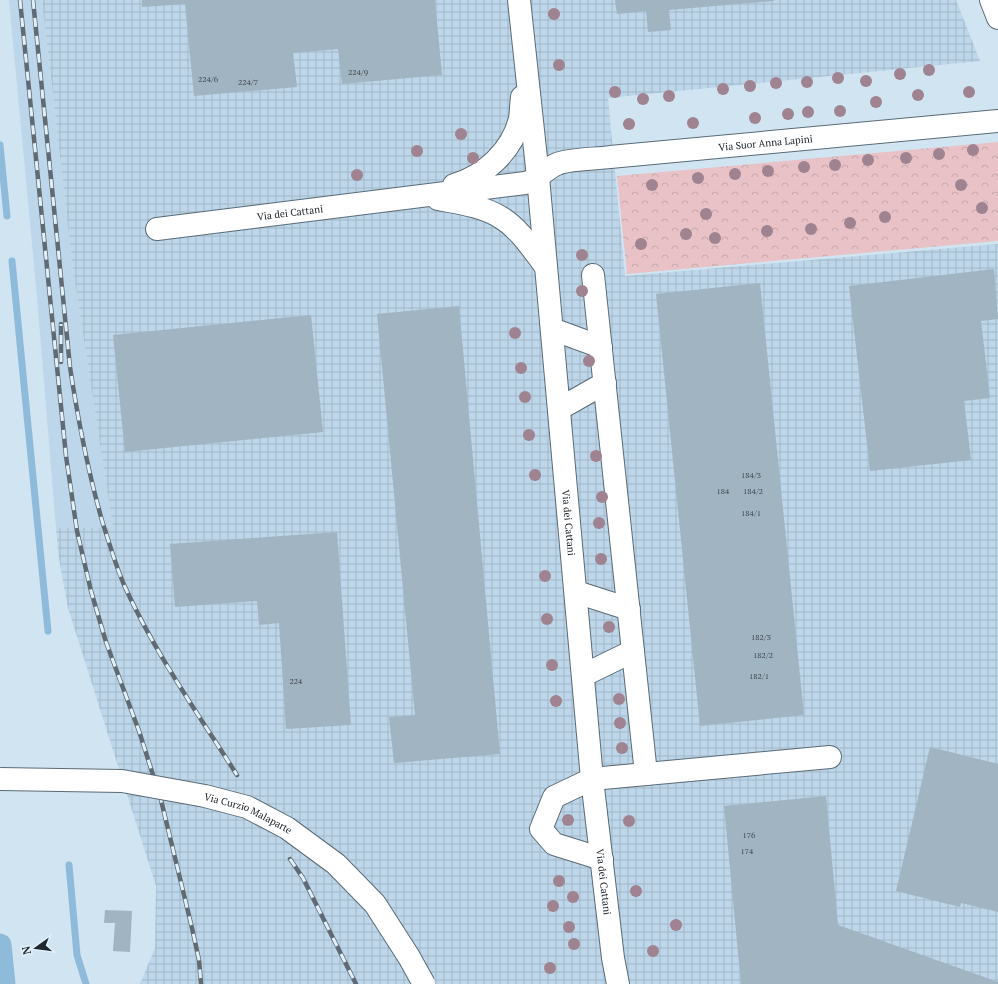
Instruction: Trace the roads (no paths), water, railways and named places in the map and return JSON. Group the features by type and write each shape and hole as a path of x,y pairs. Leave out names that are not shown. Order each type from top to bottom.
{"street":[{"name":"Via dei Cattani","path":"519,0 538,177 584,675 592,779 613,958 618,984"},
{"path":"991,0 998,18"},
{"name":"Via dei Cattani","path":"423,196 468,181 491,165 506,149 516,131 520,119 526,70"},
{"name":"Via Suor Anna Lapini","path":"538,177 547,169 559,163 998,121"},
{"name":"Via dei Cattani","path":"157,229 525,183 538,177"},
{"name":"Via dei Cattani","path":"423,196 464,204 501,217 520,234 546,267"},
{"path":"593,275 646,774"},
{"path":"552,329 601,347"},
{"path":"559,410 605,383"},
{"path":"576,592 628,609"},
{"path":"584,675 633,651"},
{"path":"602,859 554,844 541,829 554,797 592,779 830,757"},
{"name":"Via Curzio Malaparte","path":"0,779 122,781 205,796 247,807 287,828 313,846 336,864 354,882 375,904 391,927 410,957 424,984"}],"waterway":[{"path":"0,145 7,216"},
{"path":"12,261 48,631"},
{"path":"69,865 77,955 86,984"},
{"path":"0,945 4,984"}],"railway":[{"path":"20,0 66,456 77,531 91,591 106,642 139,731 161,800 199,960 201,984"},
{"path":"33,0 70,367 84,446 103,524 119,572 137,612 163,659 237,775"},
{"path":"61,324 61,362"},
{"path":"290,859 303,878 356,984"}]}
